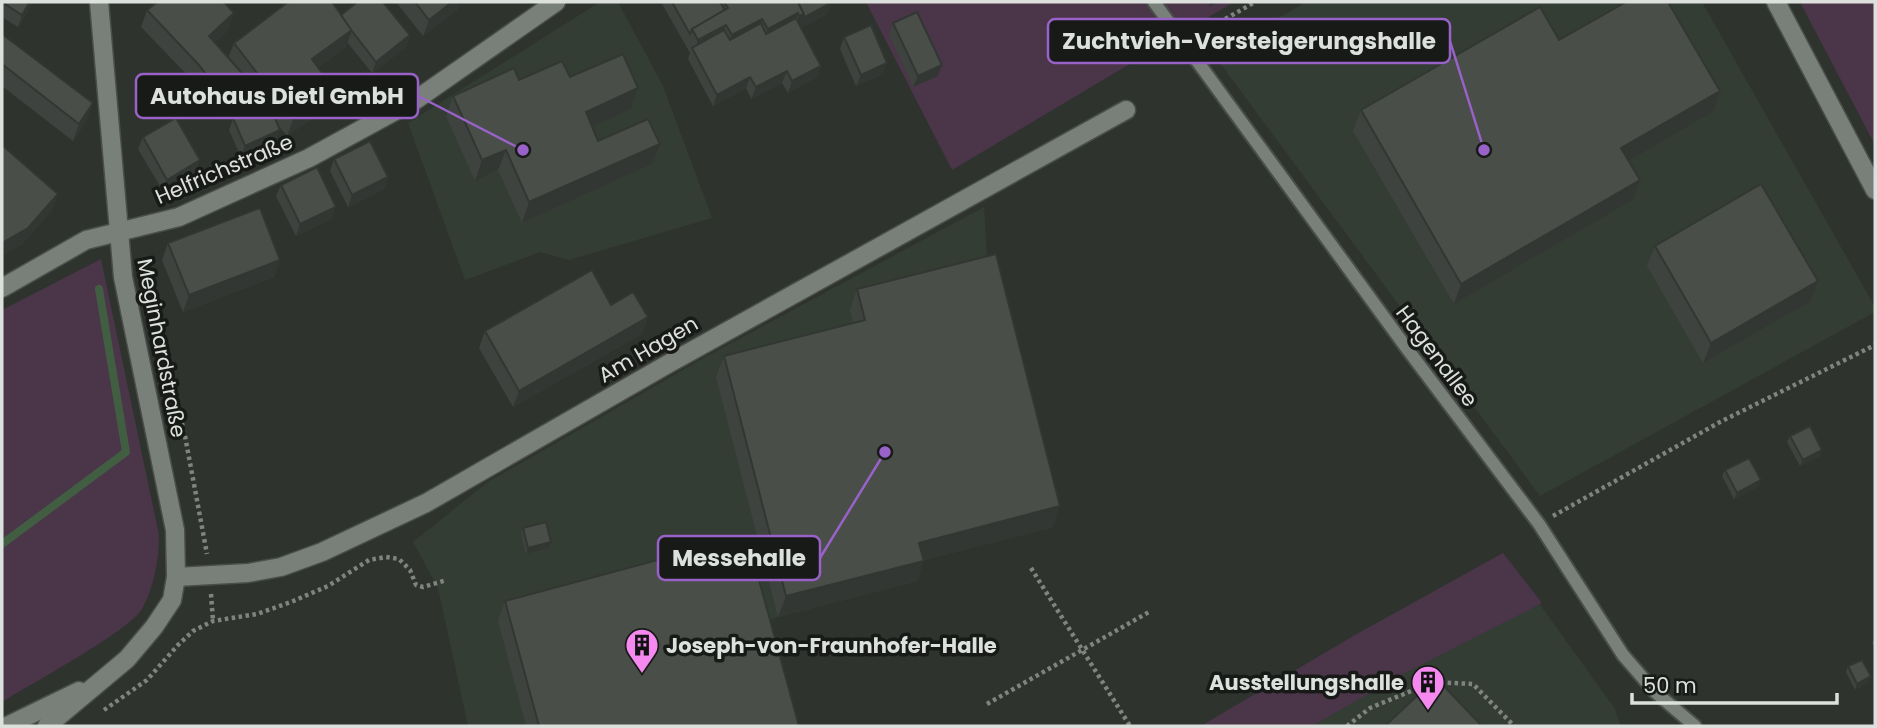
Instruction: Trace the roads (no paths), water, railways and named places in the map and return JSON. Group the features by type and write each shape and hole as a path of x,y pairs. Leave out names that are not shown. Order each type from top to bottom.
{"street":[{"name":"Meginhardstraße","path":"47,726 127,659 172,600 176,577 175,530 135,342 118,232 99,2"},
{"name":"Helfrichstraße","path":"2,288 86,240 179,217 309,158 417,99 556,2"},
{"path":"1776,2 1875,190"},
{"name":"Am Hagen","path":"176,577 248,573 281,567 322,552 426,503 668,363 1126,110"},
{"name":"Meginhardstraße","path":"7,726 107,677"}],"lane":[{"name":"Hagenallee","path":"1154,2 1539,524 1623,655 1655,692 1695,726"}],"waterway":[{"path":"2,544 126,452 99,289"}],"place":[{"name":"Autohaus Dietl GmbH","path":"523,150"},
{"name":"Zuchtvieh-Versteigerungshalle","path":"1484,150"},
{"name":"Messehalle","path":"885,452"},
{"name":"Joseph-von-Fraunhofer-Halle","path":"642,675"},
{"name":"Ausstellungshalle","path":"1428,712"}]}
